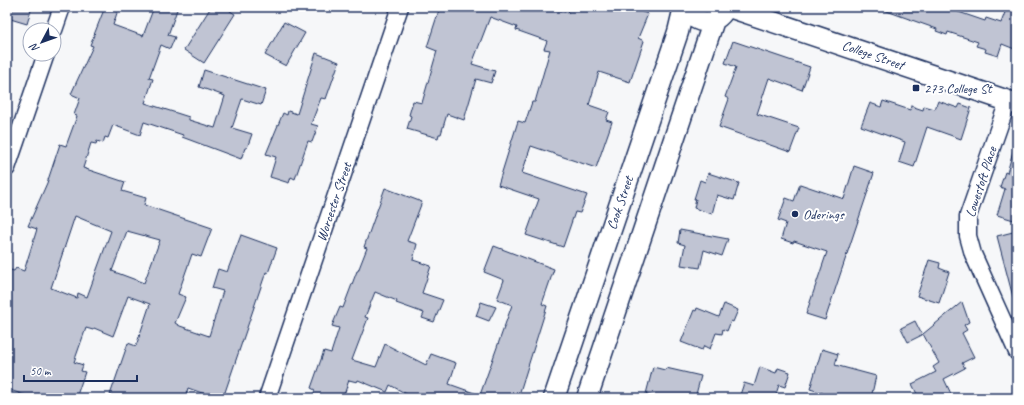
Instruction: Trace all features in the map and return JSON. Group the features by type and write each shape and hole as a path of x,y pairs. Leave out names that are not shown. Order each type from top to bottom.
{"street":[{"path":"57,22 62,7"},
{"name":"Worcester Street","path":"267,398 400,7"},
{"path":"685,7 696,19 708,22 720,14"},
{"name":"Cook Street","path":"554,398 678,32 685,7"},
{"name":"College Street","path":"729,7 1013,102"},
{"path":"587,398 720,14"},
{"path":"7,168 43,62"},
{"name":"Lowestoft Place","path":"1013,102 968,216 968,236 973,254 1017,352"}],"building":[{"path":"10,7 32,7 28,22 22,22 7,18"},
{"path":"105,7 119,7 113,25 143,36 154,7 178,7 168,35 175,37 170,49 161,45 149,78 153,79 145,103 189,117 189,120 215,128 225,96 199,87 204,70 266,90 261,105 242,99 232,128 252,134 241,159 182,137 183,135 144,122 140,135 113,125 108,138 105,137 103,143 97,141 96,144 91,143 83,168 125,182 122,191 146,198 144,205 212,228 201,257 192,254 178,294 186,297 175,323 180,326 209,336 223,291 212,288 218,269 227,272 241,235 277,248 268,273 266,272 223,398 216,398 188,388 185,398 119,398 110,395 128,343 136,346 150,304 128,296 113,336 94,328 93,330 86,328 74,362 83,365 81,371 85,372 76,398 33,398 7,389 7,269 14,271 16,268 24,271 37,229 28,226 47,183 60,144 66,146 77,116 74,115 80,98 71,94 93,46 90,45","holes":["75,216 111,231 87,297 78,293 77,298 51,288","127,231 160,240 144,283 112,271"]},
{"path":"211,7 233,7 230,11 235,14 204,63 184,50"},
{"path":"440,7 548,7 568,13 570,7 629,7 648,14 638,38 644,41 630,82 599,72 589,105 609,112 606,120 612,122 596,168 531,146 522,173 587,195 580,213 575,212 563,247 526,235 539,199 498,185 518,121 525,123 532,102 535,102 550,50 544,49 547,41 516,30 517,27 490,17 472,64 495,71 491,83 476,79 464,120 447,114 441,134 439,134 438,138 407,129 413,101 422,103 437,51 427,47"},
{"path":"881,7 944,7 985,21 986,18 1001,23 1007,7 1017,7 1017,50 1002,44 998,56 985,52 986,49 976,46 978,42 948,32 947,35 936,31 937,29 881,9"},
{"path":"284,22 305,33 286,66 265,55"},
{"path":"733,41 810,67 802,90 769,78 757,114 799,128 790,152 719,127 729,99 725,97 736,67 725,63"},
{"path":"316,53 339,62 326,99 321,98 311,124 318,126 312,142 308,141 295,179 291,177 289,183 270,177 276,157 266,154 283,113 287,115 288,111 297,114"},
{"path":"883,101 910,110 911,106 923,110 924,106 935,109 938,101 958,108 960,104 971,108 961,139 927,127 914,167 899,162 905,142 861,126 870,103 881,107"},
{"path":"1013,151 1017,151 1017,221 997,215 1005,189 1000,187 1005,172 1007,173"},
{"path":"854,166 874,173 825,320 806,314 827,252 794,241 793,243 781,239 786,223 778,220 786,198 794,201 800,184 844,199"},
{"path":"708,173 739,183 734,200 717,195 712,214 694,208 696,199 694,199 700,180 705,182"},
{"path":"385,188 422,202 407,241 417,244 413,260 431,266 422,293 443,300 434,322 422,318 424,313 396,303 397,301 375,292 365,317 368,318 352,360 376,367 385,344 426,365 431,354 456,363 449,384 480,395 512,305 497,299 504,280 484,272 494,246 554,269 542,304 547,306 518,398 414,398 390,385 387,392 358,380 357,382 349,380 343,398 312,398 315,390 311,388 324,351 331,353 339,328 332,326 340,307 343,308 367,248 364,247"},
{"path":"680,230 728,239 722,256 704,250 700,268 681,265 685,245 678,243"},
{"path":"1017,231 1017,297 1013,297 997,236"},
{"path":"929,260 940,263 939,268 949,272 939,303 917,296"},
{"path":"481,302 496,307 489,321 476,316"},
{"path":"962,302 969,322 964,325 967,330 962,333 974,357 962,363 965,368 944,379 953,398 919,398 912,384 936,372 933,367 939,363 923,334"},
{"path":"724,304 738,310 727,331 723,329 722,334 716,333 710,349 704,346 702,350 681,342 694,310 696,311 697,308 719,317"},
{"path":"915,321 922,335 908,342 901,328"},
{"path":"822,349 838,354 835,365 876,376 871,398 821,398 823,393 810,389"},
{"path":"653,367 665,370 666,368 701,376 695,398 661,398 646,394"},
{"path":"760,367 776,373 778,368 790,372 785,387 779,385 776,394 783,396 782,398 739,398 744,383 754,386"}],"place":[{"name":"273 College St","path":"916,88"},
{"name":"Oderings","path":"795,214"}]}
